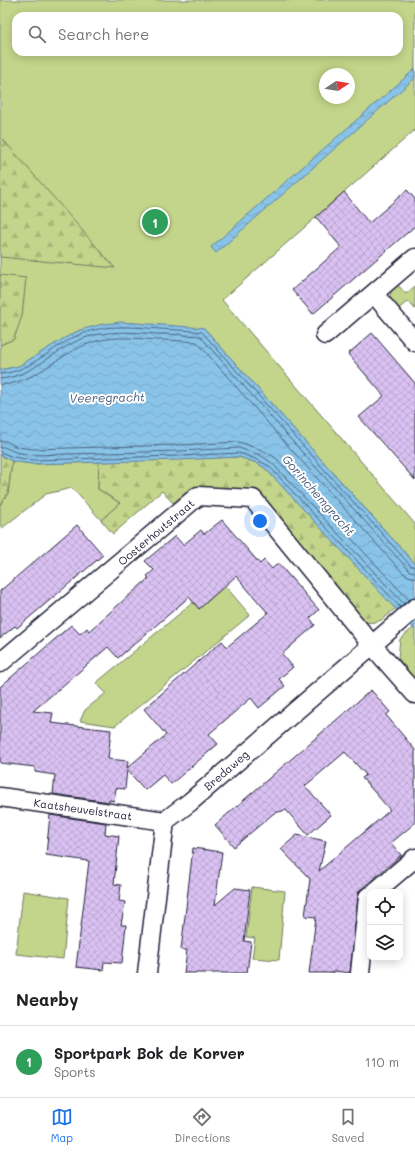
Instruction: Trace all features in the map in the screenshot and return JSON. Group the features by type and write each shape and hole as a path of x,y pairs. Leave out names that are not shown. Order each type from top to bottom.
{"street":[{"path":"325,335 415,258"},
{"path":"374,294 415,342"},
{"name":"Oosterhoutstraat","path":"0,663 198,496 253,498 372,645 415,694"},
{"name":"Bredaweg","path":"165,821 190,802 409,613"},
{"name":"Kaatsheuvelstraat","path":"0,797 165,821"},
{"path":"147,973 165,821"},
{"path":"379,889 415,858"},
{"path":"360,973 367,906"}],"green space":[{"path":"0,0 415,0 415,130 222,300 415,524 415,564 204,328 80,330 19,366 0,370 0,345 14,339 0,315"},
{"path":"0,136 115,268 0,257"},
{"path":"0,275 26,278 22,316 14,339 0,345"},
{"path":"397,284 406,294 415,286 415,309 408,301 397,310 394,306 390,294"},
{"path":"0,455 12,461 8,493 0,505"},
{"path":"239,457 257,463 266,469 396,608 381,620 374,622 363,622 250,491 191,488 173,503 162,491 113,534 101,520 120,503 98,489 99,462"},
{"path":"12,461 32,464 99,462 98,489 120,503 101,520 72,488 46,494 2,528 0,525 0,505 8,493"},
{"path":"220,580 250,615 115,726 80,721 85,710 106,693 96,683"},
{"path":"413,628 415,630 415,680 398,658 400,639"},
{"path":"252,887 285,891 279,960 252,958 255,938 246,937"},
{"path":"23,891 69,898 63,959 16,954"}],"water":[{"path":"415,69 415,78 216,253 211,247"},
{"path":"122,322 204,328 415,564 415,630 266,469 257,463 239,457 32,464 12,461 0,455 0,370 19,366 80,330 103,324"}],"building":[{"path":"407,190 415,199 415,226 313,314 292,290 341,247 316,217 344,192 369,223"},
{"path":"372,333 415,383 415,480 359,417 384,396 348,354"},
{"path":"222,520 260,564 264,560 272,569 278,563 319,610 310,618 315,625 282,654 293,667 279,679 285,686 259,708 251,698 209,734 218,744 171,784 163,775 145,790 127,770 125,789 116,788 114,801 109,800 109,802 53,794 55,775 35,772 35,767 0,763 0,687 71,625 80,634 87,628 89,631 149,578 147,576 154,570 145,561 175,536 183,545 201,530 204,534","holes":["236,576 268,613 227,647 222,641 144,709 166,735 127,768 128,761 108,759 111,730 51,723 53,713 33,711 108,647 118,658 189,597 199,609"]},
{"path":"77,525 103,555 17,628 15,626 0,638 0,591"},
{"path":"371,690 390,712 386,715 415,750 415,823 391,843 401,855 359,891 350,973 334,971 334,973 309,973 316,917 305,916 310,879 281,849 297,835 326,841 319,871 390,810 362,778 366,775 345,752 305,786 331,815 308,835 286,810 274,813 234,847 215,825"},
{"path":"50,815 106,823 105,834 119,836 114,884 121,885 119,901 125,902 121,925 126,925 122,963 104,962 103,970 76,967 89,861 46,855"},
{"path":"193,848 222,852 215,905 235,888 250,890 244,941 251,942 247,973 184,973 187,950 181,950"}],"place":[{"name":"Sportpark Bok de Korver","path":"155,222"}],"water label":[{"name":"Veeregracht","path":"107,397"},
{"name":"Gorinchemgracht","path":"319,495"}]}
